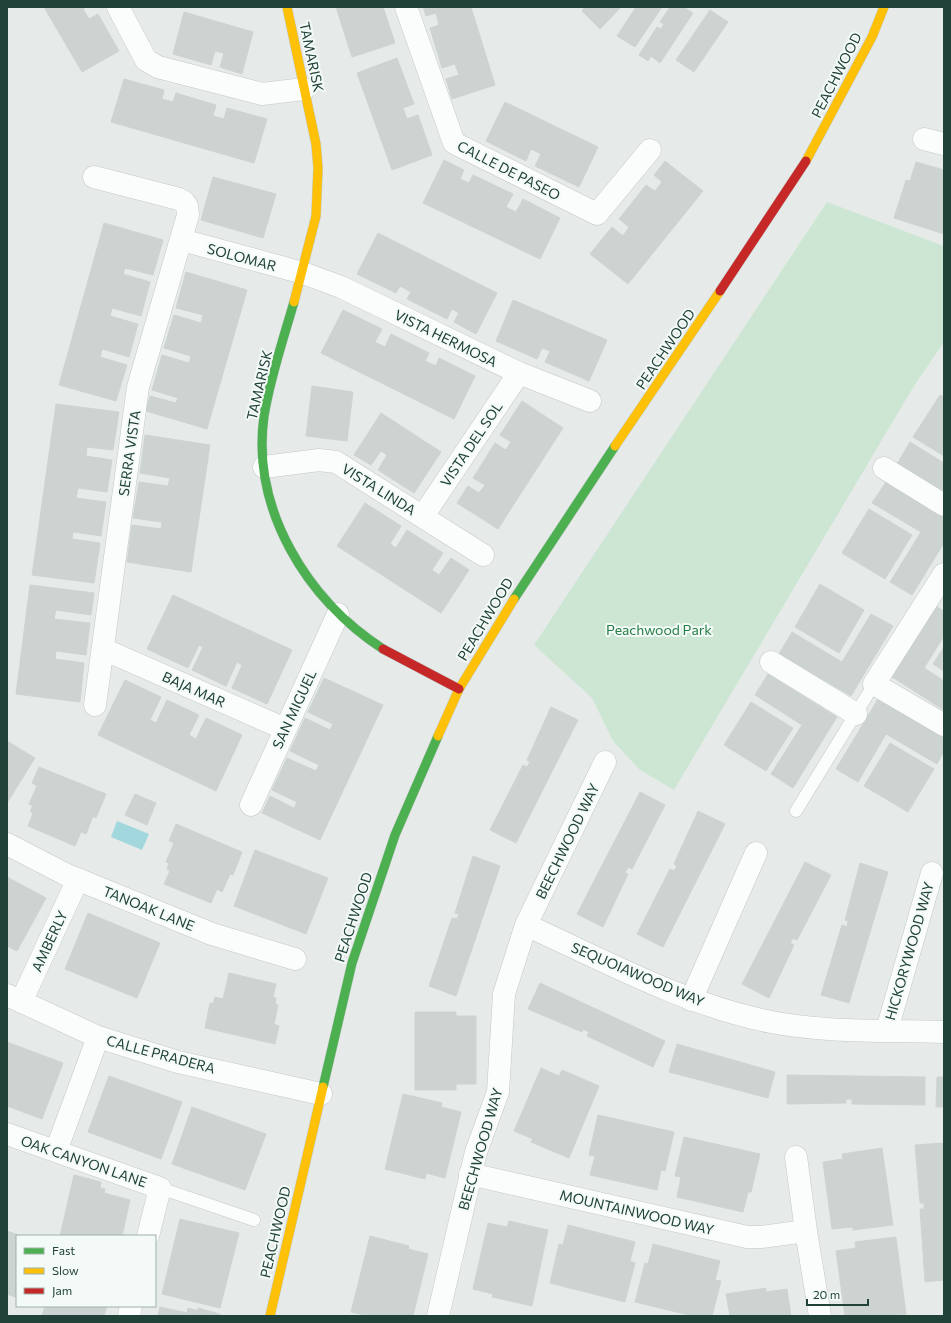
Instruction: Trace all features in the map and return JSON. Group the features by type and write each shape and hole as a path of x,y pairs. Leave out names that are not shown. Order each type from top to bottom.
{"street":[{"path":"118,7 146,60 158,67 262,94 304,88"},
{"name":"TAMARISK","path":"287,7 318,160 316,216 303,273 276,366 264,419 264,467 271,508 284,537 314,586 338,614 363,635 390,652 459,689"},
{"name":"CALLE DE PASEO","path":"406,7 454,143 597,214 650,150"},
{"name":"PEACHWOOD","path":"270,1316 352,963 394,835 459,689 526,578 800,172 872,38 884,7"},
{"name":"SERRA VISTA","path":"94,177 179,199 187,206 188,215 182,240 138,387 95,705"},
{"name":"SOLOMAR","path":"182,240 303,273"},
{"name":"VISTA HERMOSA","path":"303,273 341,287 519,373 590,401"},
{"name":"VISTA DEL SOL","path":"424,516 519,373"},
{"name":"VISTA LINDA","path":"264,467 319,460 336,462 424,516 483,555"},
{"path":"884,468 944,505"},
{"path":"944,574 874,684 944,725"},
{"name":"SAN MIGUEL","path":"251,805 338,614"},
{"name":"BAJA MAR","path":"102,649 285,729"},
{"path":"771,662 856,714"},
{"name":"BEECHWOOD WAY","path":"438,1316 470,1174 476,1152 498,1092 504,994 526,925 605,762"},
{"name":"TANOAK LANE","path":"7,844 78,879 212,934 295,959"},
{"path":"691,1000 756,853"},
{"name":"HICKORYWOOD WAY","path":"887,1030 932,873"},
{"name":"AMBERLY","path":"14,998 78,879"},
{"name":"SEQUOIAWOOD WAY","path":"526,925 691,1000 771,1022 826,1028 944,1032"},
{"name":"CALLE PRADERA","path":"14,998 98,1037 178,1062 321,1094"},
{"path":"56,1151 98,1037"},
{"name":"OAK CANYON LANE","path":"7,1134 160,1188"},
{"path":"796,1157 820,1316"},
{"name":"MOUNTAINWOOD WAY","path":"470,1174 747,1236 761,1237 806,1231"},
{"path":"148,1235 160,1188"}],"lane":[{"path":"796,811 874,684"},
{"path":"160,1188 254,1220"}],"green space":[{"name":"Peachwood Park","path":"827,202 944,246 944,342 914,386 674,790 640,770 613,741 592,698 534,645"}],"water":[{"path":"117,821 149,834 142,850 111,837"}],"building":[{"path":"44,7 86,7 83,9 89,19 98,14 119,51 82,72"},
{"path":"336,7 383,7 395,43 352,57"},
{"path":"423,7 471,7 495,85 452,99 446,79 459,75 455,64 442,68 430,28 439,25 436,13 426,16"},
{"path":"585,7 621,7 600,29 582,11"},
{"path":"636,7 662,7 635,47 617,36"},
{"path":"670,7 683,7 693,13 660,63 651,56 648,61 639,55 657,27 661,29 664,24 660,22"},
{"path":"710,10 728,22 694,72 676,60"},
{"path":"184,12 253,32 242,74 220,67 224,53 215,51 211,65 173,54"},
{"path":"397,58 414,104 403,108 407,119 418,115 432,155 392,170 357,73"},
{"path":"124,79 164,90 162,99 173,102 176,93 216,105 213,116 224,119 227,108 267,119 254,163 111,122"},
{"path":"505,102 598,147 579,187 535,166 541,154 531,149 526,161 486,141"},
{"path":"444,160 464,170 460,179 469,183 473,175 513,194 506,207 516,212 523,199 560,218 540,259 423,203"},
{"path":"665,161 703,191 628,284 590,254 612,227 623,236 629,227 619,219 646,185 655,191 662,182 654,175"},
{"path":"916,162 944,170 944,234 894,218 906,180 910,181"},
{"path":"213,177 276,194 263,238 201,220"},
{"path":"104,223 163,240 153,275 125,268 123,274 150,282 141,316 112,308 110,316 138,324 129,357 102,349 100,357 127,365 116,401 59,385"},
{"path":"378,233 497,293 476,334 454,322 459,313 452,309 447,319 407,299 411,292 400,286 396,293 357,274"},
{"path":"186,272 247,290 207,429 146,411 150,396 176,403 178,398 152,390 162,355 189,363 191,356 164,348 174,315 201,323 203,315 176,308"},
{"path":"513,300 607,340 589,381 545,362 550,351 542,348 537,359 496,341"},
{"path":"343,310 382,329 375,342 385,347 391,334 429,353 425,361 436,366 439,358 475,376 454,419 321,353"},
{"path":"312,386 353,392 347,441 306,436"},
{"path":"940,395 944,397 944,456 913,437"},
{"path":"522,401 563,428 498,529 457,503 468,486 479,493 485,485 473,478 495,443 506,450 511,442 500,435"},
{"path":"56,404 119,412 113,450 87,447 86,456 112,460 107,492 78,488 76,498 106,502 101,536 73,532 72,539 100,543 94,583 32,575"},
{"path":"381,413 441,452 414,493 378,470 387,455 381,451 371,465 354,455"},
{"path":"145,435 210,445 191,572 127,562 132,525 161,529 162,522 133,518 139,482 168,486 170,478 140,473"},
{"path":"910,442 944,463 944,492 897,464"},
{"path":"886,482 944,517 944,543 912,595 890,582 921,532 872,503"},
{"path":"365,503 401,526 390,544 396,548 407,530 443,553 432,570 439,575 451,558 469,570 441,613 337,546"},
{"path":"869,509 912,535 885,579 842,553"},
{"path":"820,584 864,610 839,653 795,627"},
{"path":"30,585 94,593 91,615 56,610 54,619 90,623 86,655 56,651 55,659 84,663 80,702 16,694"},
{"path":"173,595 292,650 267,704 232,688 242,665 237,662 226,686 192,670 203,647 199,645 188,668 147,649"},
{"path":"934,605 944,611 944,636 924,668 944,681 944,710 889,675"},
{"path":"871,614 893,626 851,696 779,654 792,632 842,662"},
{"path":"944,647 944,671 933,664"},
{"path":"768,674 837,717 793,788 771,774 802,725 755,695"},
{"path":"324,678 383,705 320,840 262,813 270,796 294,808 297,802 272,790 287,758 316,771 319,765 290,751 305,718 330,730 333,724 308,712"},
{"path":"125,680 161,697 150,720 156,723 167,700 199,715 189,735 196,739 206,718 242,735 216,791 98,735"},
{"path":"878,699 944,738 944,751 937,764 886,734 858,782 836,769"},
{"path":"751,702 793,728 766,771 724,745"},
{"path":"551,707 578,720 516,843 490,830 523,765 527,767 530,762 527,760"},
{"path":"7,741 35,758 7,803"},
{"path":"890,743 934,769 908,812 864,786"},
{"path":"39,767 106,794 96,818 93,816 86,834 81,832 75,846 28,826 33,813 30,811 33,806 29,804 37,786 32,783"},
{"path":"640,792 665,805 632,869 628,867 625,873 628,874 603,927 577,914"},
{"path":"135,794 156,803 147,825 125,815"},
{"path":"698,811 725,824 663,947 637,934 670,869 674,871 677,866 674,864"},
{"path":"176,824 242,852 233,875 230,874 222,892 217,889 211,903 164,884 170,871 167,869 169,863 166,862 174,843 169,841"},
{"path":"255,850 328,878 306,934 234,906"},
{"path":"473,856 500,866 456,996 429,986 452,918 457,919 459,914 455,913"},
{"path":"805,862 831,875 797,940 793,938 790,943 794,945 769,998 742,984"},
{"path":"860,863 888,872 849,1003 821,995 842,925 847,927 848,921 845,920"},
{"path":"7,877 46,898 17,951 7,946"},
{"path":"88,913 160,943 137,998 65,969"},
{"path":"229,973 276,984 273,997 276,998 275,1004 278,1005 274,1024 279,1026 275,1044 205,1028 210,1003 213,1004 215,997 223,999"},
{"path":"540,983 665,1041 653,1067 587,1036 589,1032 583,1029 582,1032 528,1009"},
{"path":"415,1012 456,1012 456,1016 476,1016 476,1084 456,1084 456,1090 415,1090"},
{"path":"7,1042 63,1063 42,1119 7,1106"},
{"path":"677,1044 775,1072 768,1098 669,1072"},
{"path":"541,1068 559,1076 562,1070 599,1086 569,1158 531,1142 533,1139 514,1131"},
{"path":"787,1075 925,1077 925,1105 852,1104 852,1099 846,1099 846,1103 787,1104"},
{"path":"109,1076 182,1102 161,1159 88,1132"},
{"path":"937,1077 944,1077 944,1107 936,1107"},
{"path":"403,1094 442,1103 441,1107 461,1112 445,1178 426,1173 425,1179 385,1169"},
{"path":"192,1107 266,1134 245,1190 172,1164"},
{"path":"598,1115 674,1132 665,1171 661,1170 657,1190 590,1175 595,1156 589,1155"},
{"path":"684,1137 760,1154 751,1192 748,1192 743,1212 677,1197 681,1177 675,1176"},
{"path":"944,1143 944,1280 925,1282 920,1209 924,1209 924,1203 920,1203 915,1145"},
{"path":"882,1148 893,1225 853,1230 853,1227 832,1229 823,1162 843,1159 842,1154"},
{"path":"74,1175 101,1182 100,1188 105,1189 104,1193 130,1200 122,1235 60,1235"},
{"path":"180,1219 239,1233 220,1308 162,1294"},
{"path":"509,1221 548,1230 532,1306 492,1297 493,1294 473,1289 488,1223 507,1227"},
{"path":"568,1225 635,1242 630,1261 635,1263 625,1302 550,1283 559,1244 563,1245"},
{"path":"7,1231 19,1235 16,1235 16,1294 15,1297 7,1294"},
{"path":"370,1236 409,1246 408,1249 428,1254 413,1316 369,1316 351,1312"},
{"path":"896,1237 906,1314 888,1316 845,1316 836,1251 856,1248 855,1242"},
{"path":"653,1244 720,1261 715,1280 721,1281 712,1316 693,1316 635,1302 645,1263 648,1264"},
{"path":"766,1288 766,1292 787,1289 791,1316 730,1316 726,1294"},
{"path":"45,1307 107,1307 104,1316 42,1316"},
{"path":"160,1307 187,1313 188,1308 198,1311 198,1308 220,1314 220,1316 158,1316"}],"traffic: fast":[{"path":"294,302 273,373 264,416 262,451 266,485 276,518 290,549 309,578 331,605 356,629 383,649"},
{"path":"514,599 615,446"},
{"path":"323,1087 352,963 395,835 438,736"}],"traffic: slow":[{"path":"287,7 316,144 318,168 316,216 294,302"},
{"path":"806,161 872,37 884,7"},
{"path":"615,446 720,291"},
{"path":"438,736 459,689 514,599"},
{"path":"270,1316 323,1087"}],"traffic: jam":[{"path":"720,291 806,161"},
{"path":"383,649 459,689"}]}
